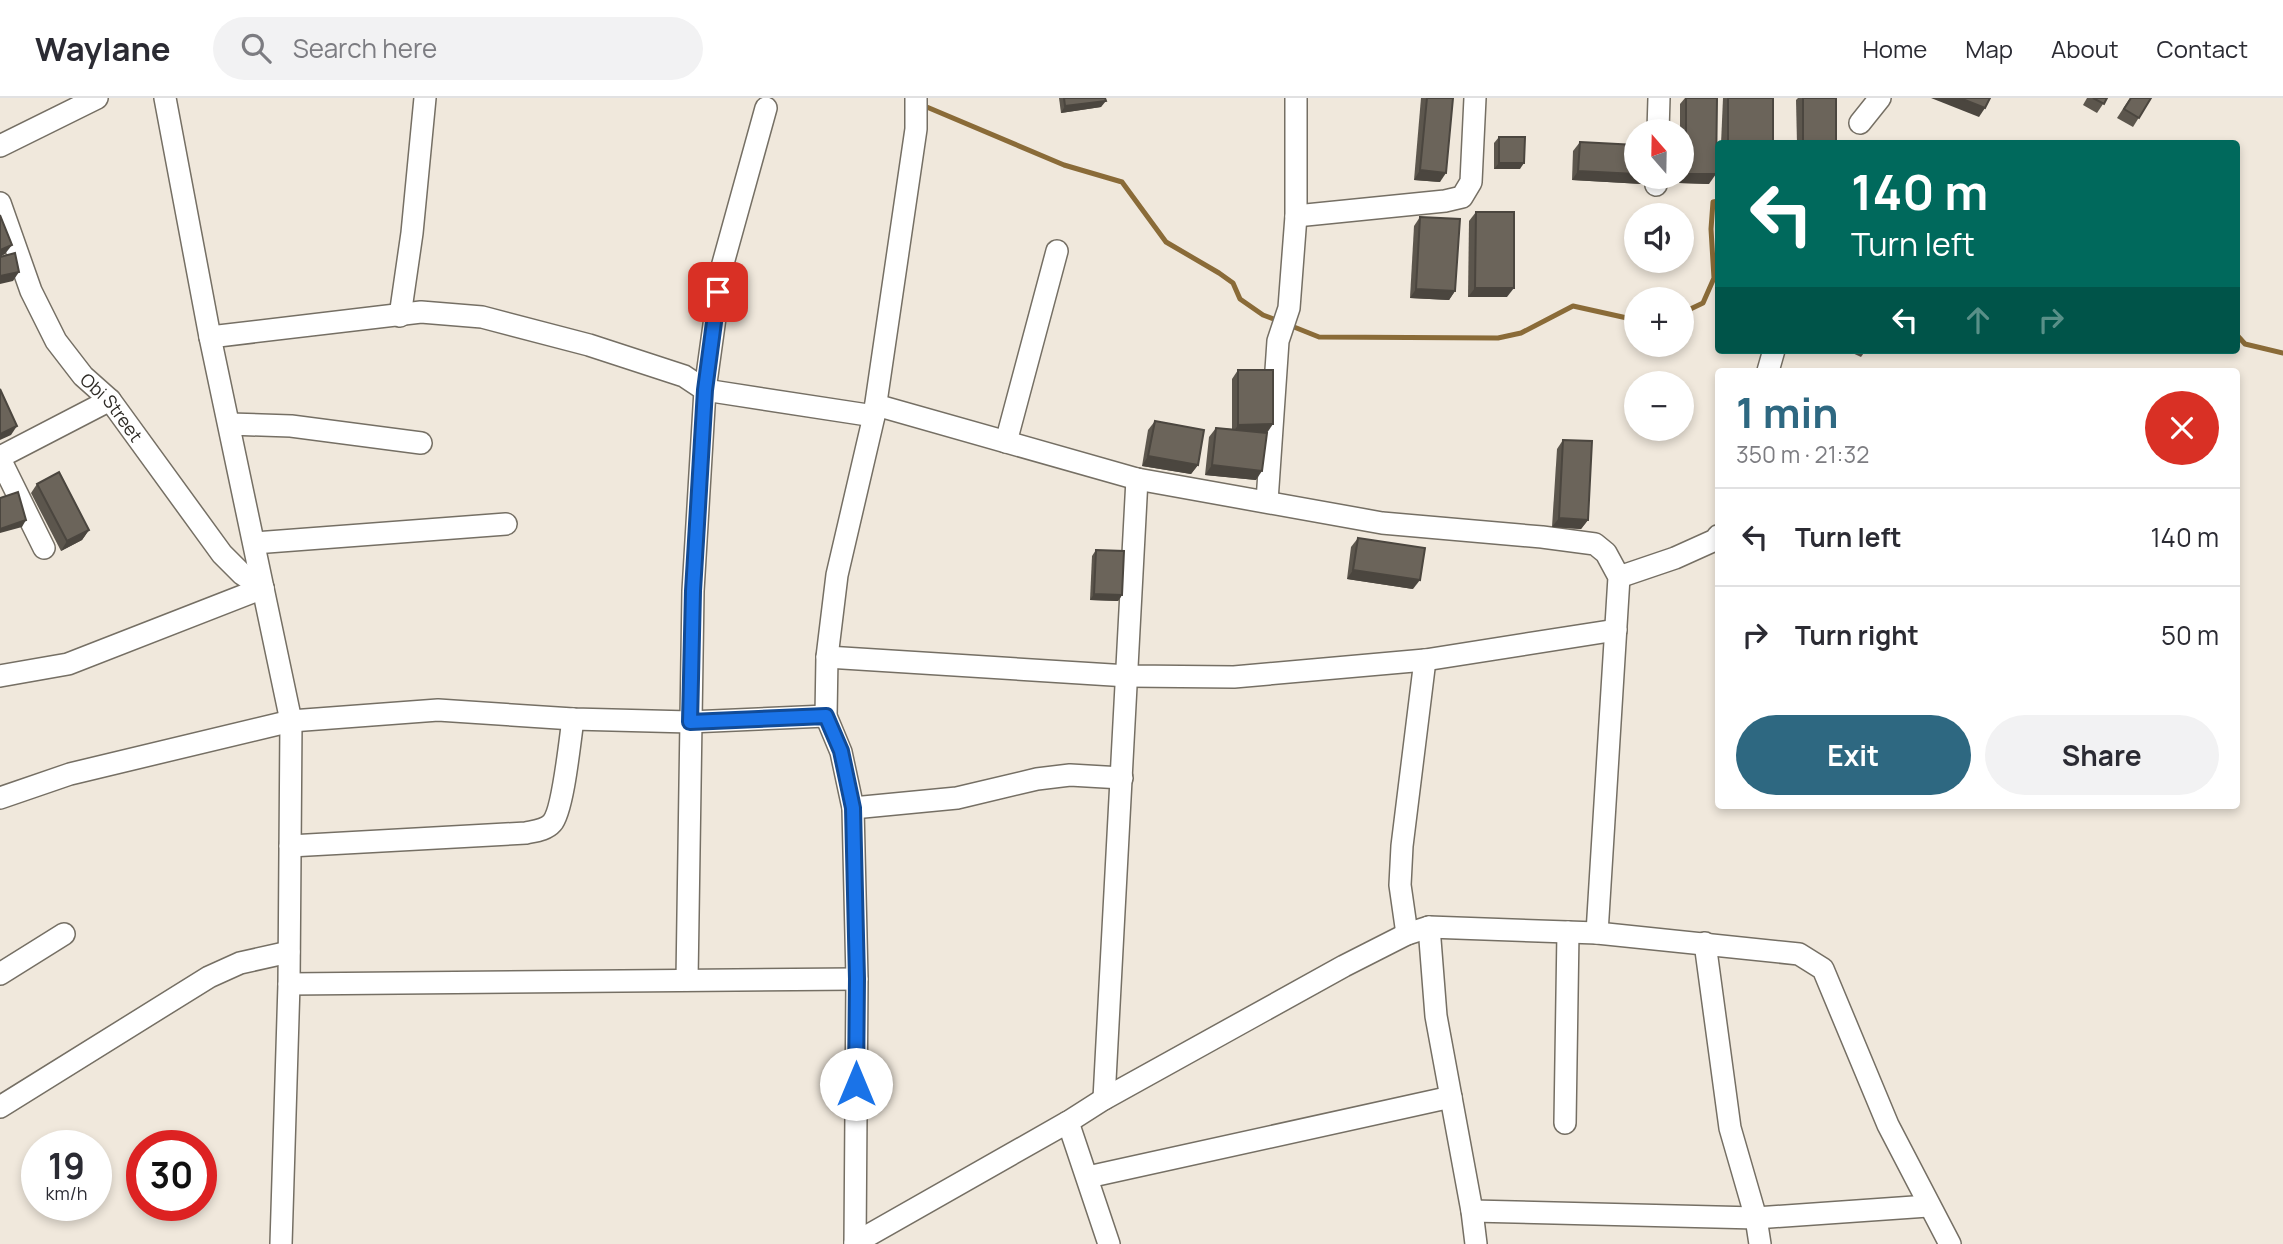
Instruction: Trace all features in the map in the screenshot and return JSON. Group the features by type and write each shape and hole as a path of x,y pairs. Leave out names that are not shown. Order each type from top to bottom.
{"street":[{"path":"0,146 97,98"},
{"path":"165,98 210,337 291,721 289,984 281,1244"},
{"path":"400,316 412,233 425,98"},
{"path":"855,1243 857,979 853,808 841,751 826,716 827,657 837,575 875,411 916,129 916,98"},
{"path":"1267,501 1278,341 1289,308 1296,215 1296,98"},
{"path":"1296,215 1445,201 1462,197 1471,182 1475,98"},
{"path":"1658,119 1659,98"},
{"path":"1860,123 1880,98"},
{"path":"687,980 693,591 705,390 722,267 766,108"},
{"name":"Obi Street","path":"0,203 31,291 56,341 83,376 110,400 222,554 242,574 263,589"},
{"path":"1006,442 1057,251"},
{"path":"210,337 421,313 482,317 589,345 684,376 705,390 875,411 1006,442 1137,480 1382,523 1595,544 1606,553 1619,577 1597,933"},
{"path":"44,548 0,458 110,400"},
{"path":"229,424 291,426 421,443"},
{"path":"1104,1099 1137,480"},
{"path":"254,543 506,524"},
{"path":"1619,577 1675,558 1715,540"},
{"path":"0,676 68,664 263,589"},
{"path":"827,657 1128,676 1234,677 1425,660 1616,630"},
{"path":"1406,934 1400,885 1402,845 1425,660"},
{"path":"0,798 70,775 291,721 439,710 573,719 690,722 826,716"},
{"path":"290,846 543,830 553,822 560,804 573,719"},
{"path":"853,808 957,798 1037,779 1070,775 1122,778"},
{"path":"1429,927 1436,1016 1476,1244"},
{"path":"855,1243 1104,1099 1406,934 1429,927 1597,933 1799,954 1823,969 1888,1125 1950,1244"},
{"path":"1565,1123 1568,932"},
{"path":"0,974 64,934"},
{"path":"1705,943 1730,1128 1756,1218 1760,1244"},
{"path":"0,1107 209,977 240,963 289,952"},
{"path":"289,984 857,979"},
{"path":"1088,1177 1451,1097"},
{"path":"1068,1122 1109,1244"},
{"path":"1472,1211 1756,1218 1928,1206"}],"building":[{"path":"1064,98 1105,98 1106,101 1065,106"},
{"path":"1427,98 1453,98 1446,173 1420,170"},
{"path":"1686,98 1717,98 1715,174 1694,174 1694,119 1686,119"},
{"path":"1728,98 1773,98 1773,140 1728,140"},
{"path":"1803,98 1836,98 1836,140 1803,140"},
{"path":"1960,98 1990,98 1985,108"},
{"path":"2093,98 2107,98 2104,104"},
{"path":"2131,98 2151,98 2139,118 2124,109"},
{"path":"1499,137 1525,137 1524,163 1499,163"},
{"path":"1580,142 1624,144 1624,173 1578,171"},
{"path":"1476,212 1514,212 1514,288 1475,288"},
{"path":"0,215 12,245 0,250"},
{"path":"1420,217 1460,219 1455,291 1416,289"},
{"path":"15,253 19,272 0,276 0,257"},
{"path":"1238,370 1273,370 1273,424 1238,425"},
{"path":"0,389 17,426 0,434"},
{"path":"1155,421 1204,430 1198,465 1148,456"},
{"path":"1216,428 1267,433 1262,471 1212,465"},
{"path":"1563,440 1592,441 1588,520 1559,518"},
{"path":"59,472 89,530 67,541 37,484"},
{"path":"18,492 26,520 0,529 0,498"},
{"path":"1358,538 1425,548 1420,580 1353,570"},
{"path":"1096,550 1124,551 1122,595 1094,594"}],"waterway":[{"path":"922,105 1064,165 1122,182 1166,242 1219,273 1233,283 1240,299 1263,315 1279,321"},
{"path":"1694,307 1703,303 1714,278 1711,229 1715,202"},
{"path":"1289,325 1319,337 1498,338 1521,333 1573,306 1624,317"},
{"path":"2240,338 2245,344 2283,353"}],"route":[{"path":"718,292 705,390 693,591 690,722 826,716 841,751 853,808 857,979 856,1084"}]}
